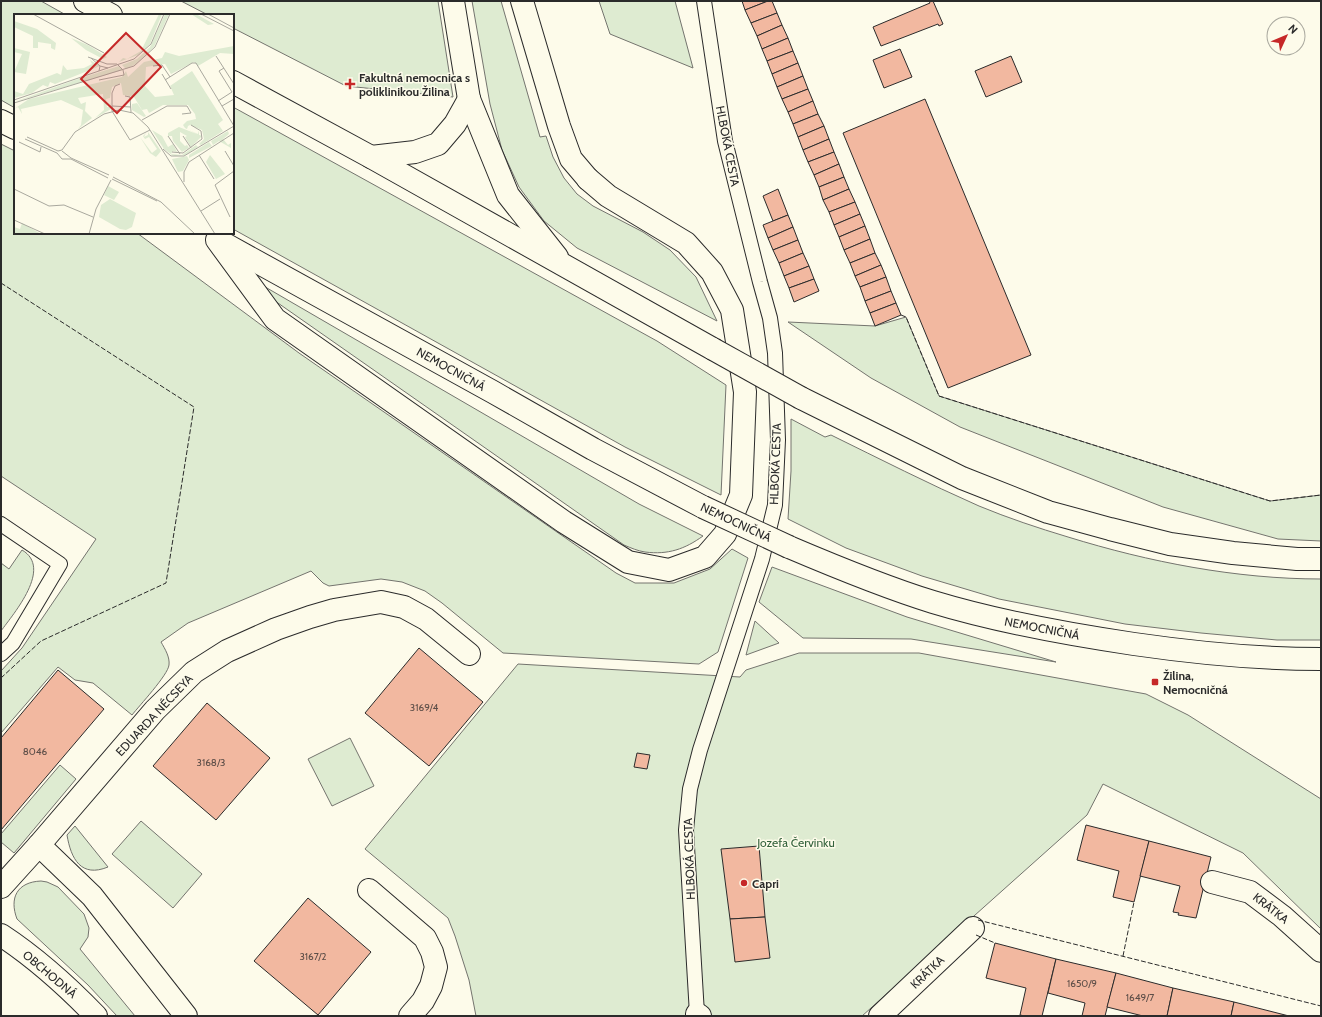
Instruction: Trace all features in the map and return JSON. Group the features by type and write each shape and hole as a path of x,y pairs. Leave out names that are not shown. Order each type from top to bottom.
{"main road":[{"path":"85,1 108,14"},
{"path":"453,1 469,98 508,195 563,266"},
{"path":"211,236 275,319 564,522 628,562 669,570 705,557 725,534 741,495 745,392 732,310 712,272 686,243 608,196 588,180 571,159 559,126 522,1"},
{"path":"234,83 371,157 563,266 801,398 962,478 1048,512 1170,544 1297,559 1321,559"},
{"path":"371,157 415,152 438,144 455,124 469,98"},
{"path":"1,121 14,128"},
{"name":"NEMOCNIČNÁ","path":"211,236 593,449 703,507 789,547 860,576 918,597 1004,621 1093,638 1183,651 1286,659 1321,659"},
{"name":"EDUARDA NÉCSEYA","path":"1,887 155,710 194,672 227,651 276,629 310,617 334,610 381,602 404,607 426,619 469,654"},
{"path":"39,845 92,896 186,1016"},
{"name":"KRÁTKA","path":"1212,882 1250,892 1282,916 1321,951"},
{"path":"369,890 425,938 432,952 436,967 431,986 423,1001 410,1016"},
{"name":"KRÁTKA","path":"880,1016 973,928"},
{"name":"OBCHODNÁ","path":"1,935 41,965 78,997 96,1016"}],"lane":[{"name":"HLBOKÁ CESTA","path":"698,1015 686,830 690,789 700,750 762,559 775,505 778,440 775,353 770,318 725,141 704,1"},
{"path":"1,524 60,564 13,643 1,654"}],"green space":[{"path":"1,1 41,1 64,14 14,14 14,107 1,100"},
{"name":"Fakultná nemocnica s poliklinikou Žilina","path":"181,1 438,1 453,97 346,86 234,29 234,14 206,14"},
{"path":"472,1 501,1 540,137 546,136 553,157 564,178 577,194 593,206 643,232 670,250 696,277 717,321 577,248 544,221 519,187 502,150 490,104"},
{"path":"599,1 675,1 693,68 610,34"},
{"path":"234,108 657,341 726,385 721,495 625,447 234,230"},
{"path":"1,144 14,150 14,234 138,234 299,353 616,573 635,583 674,583 710,569 732,549 748,558 718,652 699,664 503,653 425,591 402,582 381,579 329,586 323,583 311,571 188,623 161,642 167,653 169,665 159,683 132,715 93,683 75,680 58,667 1,733 1,671 22,648 96,539 1,476"},
{"path":"248,277 639,504 703,536 683,548 661,553 642,552 624,545 245,280"},
{"path":"906,317 939,396 1270,501 1321,495 1321,541 1278,539 1163,507 960,427 871,378 788,322 875,326"},
{"path":"791,419 825,437 831,435 979,506 1023,523 1068,537 1130,554 1193,567 1257,576 1321,579 1321,640 1277,640 1125,624 999,599 922,576 846,548 788,519 791,471"},
{"path":"22,550 31,558 34,568 32,579 22,602 1,631 1,563 9,569"},
{"path":"772,567 907,617 1056,662 911,639 803,638 759,602"},
{"path":"755,621 779,643 746,655"},
{"name":"Jozefa Červinku","path":"799,653 919,653 1146,694 1188,715 1321,799 1321,929 1243,853 1103,784 1087,815 862,1016 476,1016 469,980 448,918 365,849 518,664 740,677 746,670"},
{"path":"350,738 374,786 332,806 308,759"},
{"path":"60,765 76,779 14,853 1,842 1,834"},
{"path":"141,821 202,874 173,908 112,854"},
{"path":"75,826 108,867 99,870 91,870 84,868 79,864 71,852 67,835"},
{"path":"41,881 58,887 84,914 89,928 88,937 80,949 135,1016 117,1016 88,985 17,919 14,904 17,892 26,884"}],"building":[{"path":"742,1 768,1 745,10"},
{"path":"768,1 772,1 777,13 751,23 745,10"},
{"path":"929,1 933,1 943,24 939,26 938,24 881,46 873,27 930,3"},
{"path":"777,13 782,25 757,36 751,23"},
{"path":"782,25 788,38 762,49 757,36"},
{"path":"788,38 793,51 767,61 762,49"},
{"path":"900,49 912,77 884,88 873,60"},
{"path":"793,51 798,63 772,74 767,61"},
{"path":"1011,56 1022,82 986,97 975,71"},
{"path":"798,63 803,76 777,87 772,74"},
{"path":"803,76 808,89 782,99 777,87"},
{"path":"808,89 813,101 788,112 782,99"},
{"path":"925,99 1031,355 948,388 843,133"},
{"path":"813,101 818,114 793,124 788,112"},
{"path":"818,114 824,126 798,137 793,124"},
{"path":"824,126 829,139 803,150 798,137"},
{"path":"829,139 834,152 808,162 803,150"},
{"path":"834,152 839,164 814,175 808,162"},
{"path":"839,164 844,177 819,187 814,175"},
{"path":"844,177 849,189 823,200 819,187"},
{"path":"778,189 788,215 773,221 763,196"},
{"path":"849,189 855,202 829,212 823,200"},
{"path":"855,202 860,214 834,225 829,212"},
{"path":"860,214 865,226 839,237 834,225"},
{"path":"788,215 793,227 768,238 763,225"},
{"path":"865,226 870,239 844,250 839,237"},
{"path":"793,227 798,240 773,250 768,238"},
{"path":"870,239 875,253 850,263 844,250"},
{"path":"798,240 803,253 779,263 773,250"},
{"path":"803,253 809,266 784,276 779,263"},
{"path":"875,253 881,265 855,276 850,263"},
{"path":"881,265 886,277 860,287 855,276"},
{"path":"809,266 814,279 789,288 784,276"},
{"path":"886,277 891,291 865,301 860,287"},
{"path":"814,279 819,291 794,302 789,288"},
{"path":"891,291 896,303 870,313 865,301"},
{"path":"896,303 901,315 875,326 870,313"},
{"path":"419,648 483,702 429,766 365,713"},
{"path":"58,670 104,709 1,830 1,738"},
{"path":"207,703 270,758 216,820 153,766"},
{"path":"637,753 650,755 647,769 634,767"},
{"path":"1086,825 1149,841 1134,902 1113,897 1119,871 1077,860"},
{"path":"1149,841 1211,857 1196,918 1178,915 1179,913 1173,912 1180,886 1140,876"},
{"name":"Capri","path":"759,846 765,917 730,919 721,849"},
{"path":"308,898 371,952 318,1015 254,961"},
{"path":"765,917 770,958 735,962 730,919"},
{"path":"995,943 1056,959 1042,1016 1020,1015 1026,988 986,978"},
{"path":"1056,959 1116,973 1105,1016 1082,1016 1085,1003 1048,993"},
{"path":"1116,973 1173,988 1167,1016 1143,1016 1107,1007"},
{"path":"1173,988 1234,1002 1231,1016 1167,1016"},
{"path":"1234,1002 1289,1016 1231,1016"}],"fence":[{"path":"1,283 194,407 166,583 41,641 1,678"},
{"path":"901,315 906,317 939,396 1270,501 1321,495"},
{"path":"1123,956 1134,902"},
{"path":"978,920 1321,1006"},
{"path":"976,935 995,943"}],"place":[{"name":"Fakultná nemocnica s poliklinikou Žilina","path":"350,84"},
{"name":"Žilina, Nemocničná","path":"1155,682"},
{"name":"Capri","path":"744,883"}]}
